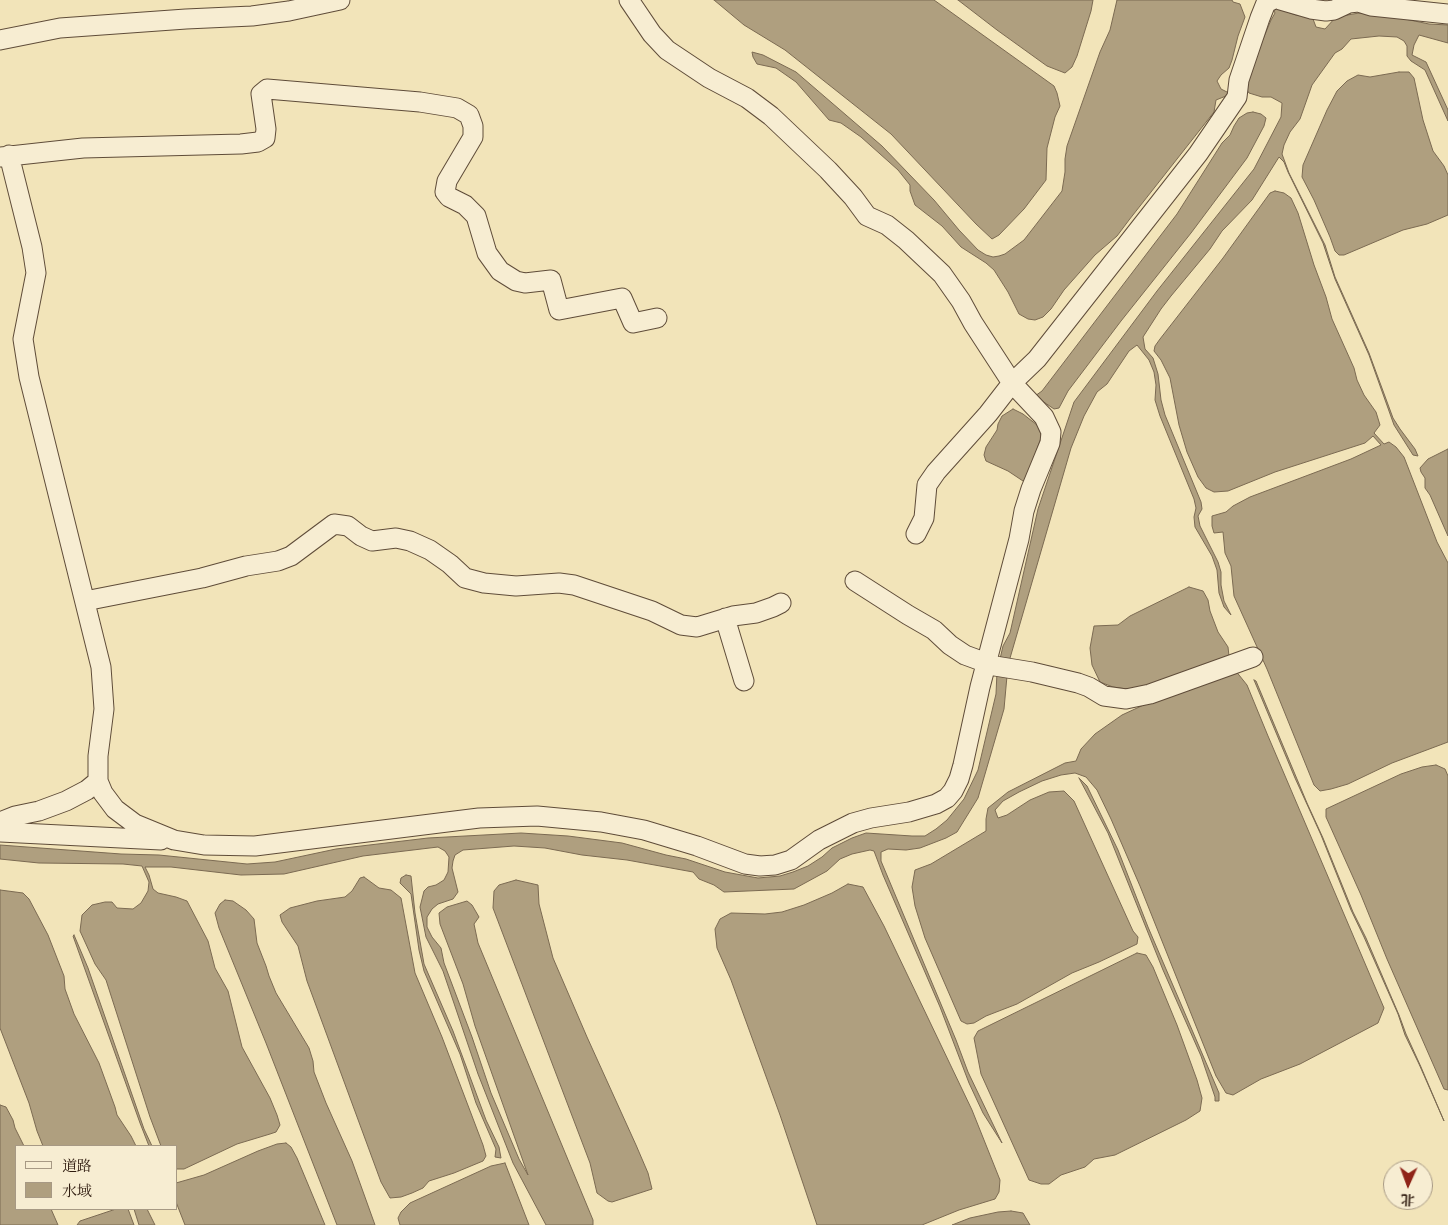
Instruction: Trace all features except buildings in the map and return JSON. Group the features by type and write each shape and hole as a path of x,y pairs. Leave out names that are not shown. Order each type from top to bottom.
{"street":[{"path":"0,40 60,28 289,12 340,0"},
{"path":"0,832 174,840 204,845 255,846 478,818 537,816 601,822 644,830 697,846 745,864 760,866 775,865 792,860 819,840 853,823 924,808 947,798 953,791 959,779 998,666 1024,511 1050,443 1051,432 1044,417 1012,383 942,274 893,230 867,216 853,197 828,170 771,116 747,98 709,78 667,50 652,34 629,0"},
{"path":"916,534 924,518 927,485 931,478 988,414 1012,383 1037,359 1198,154 1237,97 1239,80 1273,1 1311,10 1334,10 1349,3 1358,2 1371,6 1448,14"},
{"path":"174,840 135,824 115,809 98,781 98,756 104,709 101,667 30,377 23,339 36,273 32,247 4,156 83,148 258,142 265,138 266,129 261,94 268,89 420,102 457,108 469,115 473,126 473,137 447,181 445,192 449,197 465,206 476,216 487,254 500,271 525,284 551,280 559,310 622,298 633,322 657,318"},
{"path":"85,601 202,578 246,566 278,561 291,556 334,524 348,526 372,541 396,538 410,541 430,550 450,564 465,578 484,583 516,586 559,583 574,585 652,611 681,625 697,627 733,616 756,613 782,603"},
{"path":"855,581 934,630 965,656 998,666 1078,683 1104,696 1126,699 1150,694 1253,657"},
{"path":"725,618 744,681"},
{"path":"0,822 66,801 87,790 98,781"}],"water":[{"path":"714,0 934,0 1054,86 1060,106 1055,117 1047,148 1046,180 1024,209 999,235 992,239 891,134 785,50 744,25"},
{"path":"958,0 1093,0 1077,56 1072,67 1065,73 1047,66"},
{"path":"1117,0 1232,0 1240,4 1245,17 1229,68 1217,81 1221,89 1231,94 1216,100 1214,112 1117,236 1095,255 1064,290 1051,309 1043,317 1035,320 1028,319 1019,314 994,270 961,247 942,226 915,205 910,185 898,170 861,137 841,123 829,120 796,82 776,68 757,64 752,52 763,55 796,72 882,146 934,200 978,250 993,257 1005,254 1024,240 1062,191 1067,146 1100,52 1110,30"},
{"path":"1269,0 1279,9 1296,15 1307,15 1313,19 1316,27 1325,29 1336,17 1359,13 1376,13 1429,24 1448,25 1448,43 1419,35 1412,55 1426,62 1448,110 1448,121 1425,70 1407,56 1407,46 1404,41 1397,37 1379,36 1351,39 1342,49 1335,53 1312,85 1300,119 1290,132 1282,154 1289,173 1325,245 1335,277 1369,353 1393,418 1418,456 1413,455 1394,425 1369,355 1335,279 1323,243 1288,172 1284,162 1279,157 1252,200 1222,231 1210,249 1161,309 1143,337 1145,349 1153,358 1158,374 1165,415 1201,502 1202,509 1198,516 1200,526 1218,562 1224,601 1231,615 1224,607 1219,593 1217,570 1212,556 1195,527 1194,517 1196,508 1194,499 1155,400 1156,385 1154,372 1149,360 1137,345 1129,351 1107,384 1097,392 1084,416 1071,448 1008,665 1004,709 978,798 957,832 920,848 906,850 888,849 881,852 881,861 968,1072 1002,1143 983,1113 969,1083 940,1007 874,851 870,850 852,854 840,859 827,871 794,889 724,892 714,885 699,879 693,872 627,860 582,855 545,848 514,846 463,850 455,855 452,868 458,892 453,899 438,904 432,909 427,917 427,927 441,948 444,963 491,1093 519,1159 528,1175 475,1026 463,984 440,924 439,913 447,907 467,901 472,905 479,917 474,924 478,943 593,1220 593,1225 546,1225 513,1163 478,1074 443,971 426,937 420,907 424,891 428,887 444,880 448,872 449,857 445,851 438,847 363,856 284,874 241,875 171,867 145,867 153,889 158,893 187,901 208,941 215,968 228,991 242,1047 270,1098 280,1125 276,1132 237,1144 184,1169 178,1169 178,1145 161,1145 106,980 95,964 80,931 82,915 92,905 112,902 117,908 133,909 141,903 148,891 149,882 142,866 39,863 0,859 0,845 159,855 247,864 275,862 336,849 428,838 521,833 568,836 622,843 686,859 725,872 758,878 780,876 808,866 832,848 866,833 925,836 936,829 947,820 964,799 978,770 996,694 997,672 1003,646 1010,633 1038,509 1074,402 1157,291 1254,169 1281,117 1282,103 1271,97 1262,97 1249,93 1247,90 1253,63 1275,13"},
{"path":"1409,72 1414,78 1423,120 1433,151 1448,175 1448,215 1427,224 1403,230 1344,255 1339,255 1335,251 1314,200 1302,177 1303,165 1327,110 1337,91 1347,81 1358,75 1370,77"},
{"path":"1253,112 1261,114 1266,118 1264,126 1247,158 1068,391 1059,408 1054,409 1035,396 1042,391 1177,214 1222,143 1230,135 1239,118"},
{"path":"1275,191 1284,193 1291,198 1298,213 1332,319 1364,395 1376,412 1380,425 1374,433 1384,444 1389,442 1396,447 1404,457 1437,542 1448,563 1448,742 1392,763 1348,784 1320,791 1314,785 1267,669 1234,596 1231,566 1225,553 1223,532 1214,533 1212,516 1226,512 1250,497 1351,459 1381,445 1373,436 1365,443 1275,472 1228,491 1214,492 1206,488 1198,477 1187,452 1179,425 1170,378 1154,351 1160,339 1223,258 1270,193"},
{"path":"1013,409 1023,414 1041,430 1041,438 1026,480 1023,481 1008,471 986,461 984,455 986,447 997,430 1002,416"},
{"path":"1448,449 1448,536 1425,488 1425,478 1420,468 1428,459"},
{"path":"1189,587 1203,591 1208,600 1218,632 1228,647 1229,656 1134,690 1113,687 1100,682 1092,665 1090,648 1094,626 1118,625 1130,616"},
{"path":"1235,670 1247,685 1384,1008 1378,1023 1300,1064 1261,1079 1233,1095 1226,1093 1216,1076 1140,886 1111,819 1097,790 1086,777 1075,773 1042,781 1003,801 995,810 998,818 1007,815 1030,800 1049,792 1064,791 1074,801 1133,931 1138,937 1137,944 1072,973 1017,1004 986,1016 974,1023 967,1024 961,1021 925,938 915,906 912,887 915,870 931,864 986,831 988,808 1008,792 1065,763 1076,761 1081,749 1095,734 1122,715 1163,696"},
{"path":"1254,680 1256,681 1323,838 1353,912 1366,938 1444,1121 1351,910 1321,835 1295,778"},
{"path":"1436,765 1445,769 1448,776 1448,1090 1444,1089 1326,817 1326,809 1401,774 1422,767"},
{"path":"1079,778 1087,786 1118,850 1148,927 1219,1093 1219,1101 1215,1101 1201,1056 1163,970 1108,833"},
{"path":"406,875 411,876 424,964 453,1031 486,1120 499,1147 501,1158 495,1157 496,1149 476,1103 460,1054 424,971 411,894 400,883 401,878"},
{"path":"364,877 379,888 391,890 401,898 415,973 442,1037 486,1156 483,1161 429,1181 423,1188 401,1197 390,1198 381,1182 307,981 298,946 282,922 280,915 290,908 317,901 345,897 352,891 360,878"},
{"path":"516,880 538,885 539,904 553,958 648,1173 652,1189 612,1202 597,1193 590,1163 493,908 494,891 499,885"},
{"path":"848,884 863,887 884,926 972,1110 1000,1180 999,1192 995,1199 959,1210 922,1225 817,1225 780,1115 731,980 717,948 715,929 720,919 731,913 765,914 782,912 804,905"},
{"path":"0,890 23,893 29,899 48,935 64,976 65,989 74,1014 99,1063 117,1115 136,1145 43,1145 29,1103 0,1028"},
{"path":"225,900 233,901 246,910 254,919 257,943 269,976 276,993 309,1048 314,1072 352,1161 375,1225 337,1225 219,928 215,913 220,904"},
{"path":"73,936 88,968 144,1129 152,1145 149,1145 140,1123"},
{"path":"1137,953 1146,955 1153,967 1177,1025 1202,1098 1200,1111 1186,1120 1115,1155 1094,1159 1085,1167 1061,1175 1049,1184 1041,1184 1029,1180 981,1074 974,1038 978,1031"},
{"path":"0,1105 6,1107 24,1145 15,1145 15,1210 51,1210 58,1225 0,1225"},
{"path":"286,1143 291,1147 325,1225 185,1225 178,1207 178,1182 204,1175 277,1144"},
{"path":"505,1163 529,1225 400,1225 398,1218 410,1203 491,1166"},
{"path":"113,1210 128,1210 134,1225 77,1225 80,1221"},
{"path":"134,1210 148,1210 155,1225 139,1225"},
{"path":"1011,1211 1023,1213 1030,1225 952,1225 970,1218"}]}
